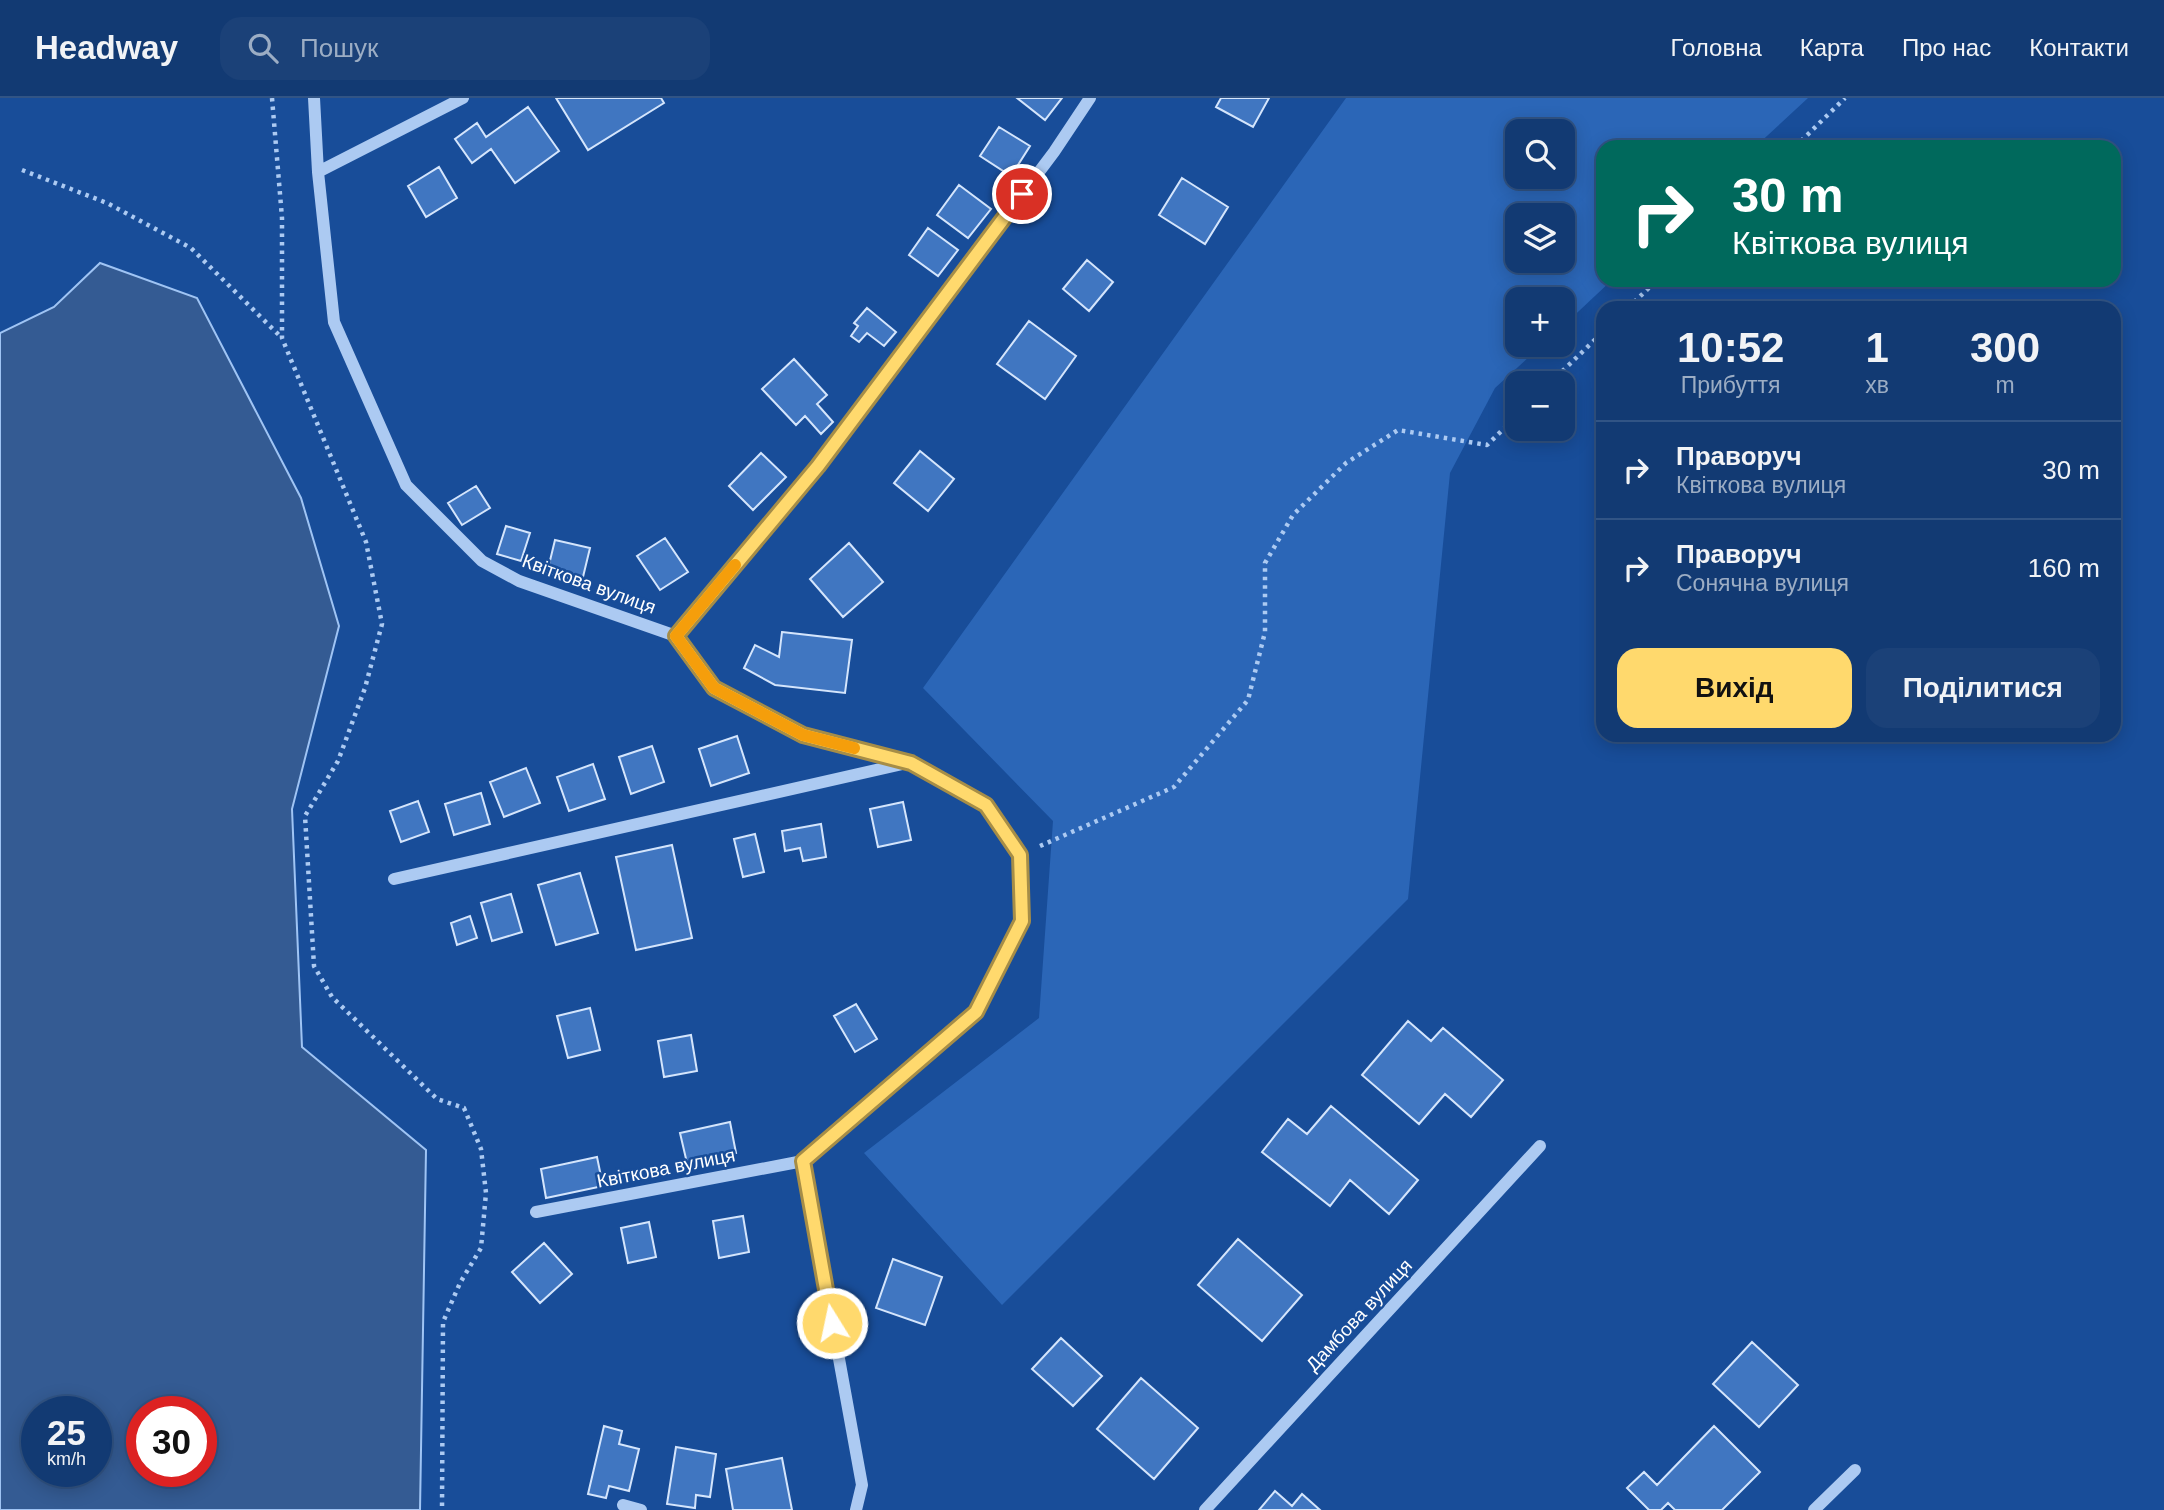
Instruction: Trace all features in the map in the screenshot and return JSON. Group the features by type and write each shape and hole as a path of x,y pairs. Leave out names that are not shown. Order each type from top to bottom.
{"street":[{"name":"Квіткова вулиця","path":"314,98 318,172 334,323 406,485 482,561 494,568 519,581 676,636"},
{"path":"318,172 463,98"},
{"path":"1020,855 986,805 911,763 803,735 714,688 676,636 818,466 1054,152 1090,98"},
{"path":"394,879 911,763"},
{"name":"Квіткова вулиця","path":"536,1212 803,1161 976,1012 1022,921 1020,855"},
{"name":"Дамбова вулиця","path":"1205,1510 1540,1146"},
{"path":"803,1161 862,1485 856,1510"},
{"path":"1814,1510 1855,1470"},
{"path":"622,1505 640,1510"}],"path":[{"path":"272,98 282,218 282,338 366,542 382,624 365,688 338,761 305,816 314,967 332,998 437,1099 464,1108 481,1149 486,1193 481,1248 460,1283 443,1322 442,1510"},
{"path":"1802,140 1845,98"},
{"path":"23,170 107,203 191,248 282,338"},
{"path":"1635,301 1650,287"},
{"path":"1562,371 1596,339"},
{"path":"1020,855 1174,787 1248,700 1265,632 1265,564 1293,514 1346,463 1398,430 1487,445 1505,428"}],"shaded area":[{"path":"1346,98 1808,98 1763,140 1596,140 1596,287 1605,287 1575,315 1575,287 1505,287 1505,357 1529,357 1514,371 1505,371 1505,379 1495,388 1450,473 1408,899 1002,1305 864,1153 1039,1018 1053,821 923,688"},
{"path":"100,263 197,298 301,498 339,626 292,809 302,1047 426,1150 420,1510 0,1510 0,333 54,307"}],"building":[{"path":"556,98 661,98 664,103 588,150"},
{"path":"1017,98 1062,98 1045,120"},
{"path":"1221,98 1269,98 1253,127 1216,107"},
{"path":"528,107 559,151 515,183 491,149 472,163 455,139 477,123 486,137"},
{"path":"999,127 1030,146 1011,176 980,156"},
{"path":"439,167 457,198 426,217 408,186"},
{"path":"1182,178 1228,207 1205,244 1159,215"},
{"path":"959,185 991,209 968,238 937,215"},
{"path":"928,228 958,250 938,276 909,255"},
{"path":"1087,260 1113,282 1089,311 1063,289"},
{"path":"867,308 896,332 884,346 867,333 859,342 851,336 858,326 854,323"},
{"path":"1029,321 1076,356 1045,399 997,364"},
{"path":"794,359 827,395 817,404 833,422 821,434 805,416 796,425 762,389"},
{"path":"920,451 954,479 928,511 894,483"},
{"path":"761,453 786,477 753,510 729,486"},
{"path":"476,486 490,508 462,525 448,503"},
{"path":"506,526 530,533 521,561 497,554"},
{"path":"665,538 688,572 660,590 637,556"},
{"path":"555,540 590,548 582,581 547,573"},
{"path":"849,543 883,582 843,617 810,579"},
{"path":"782,632 852,640 845,693 775,685 744,668 755,645 779,657"},
{"path":"737,736 749,773 711,786 699,749"},
{"path":"652,746 664,782 631,794 619,757"},
{"path":"593,764 605,799 569,811 557,777"},
{"path":"526,768 540,803 504,817 490,782"},
{"path":"481,793 490,824 454,835 445,804"},
{"path":"418,801 429,832 401,842 390,811"},
{"path":"903,802 911,840 878,847 870,809"},
{"path":"821,824 826,857 803,861 800,848 785,851 782,831"},
{"path":"755,834 764,872 743,877 734,839"},
{"path":"672,845 692,938 636,950 616,857"},
{"path":"580,873 598,933 556,945 538,885"},
{"path":"511,894 522,932 492,941 481,903"},
{"path":"470,916 477,938 457,945 451,923"},
{"path":"856,1004 877,1039 855,1052 834,1016"},
{"path":"590,1008 600,1050 568,1058 557,1016"},
{"path":"1408,1021 1431,1041 1443,1028 1503,1080 1471,1117 1445,1094 1419,1124 1362,1075"},
{"path":"691,1035 697,1071 664,1077 658,1041"},
{"path":"1331,1106 1418,1180 1389,1214 1350,1180 1330,1206 1262,1152 1288,1119 1307,1134"},
{"path":"730,1122 736,1153 687,1163 680,1133"},
{"path":"597,1157 603,1186 546,1198 541,1169"},
{"path":"743,1216 749,1252 719,1258 713,1221"},
{"path":"649,1222 656,1257 628,1263 621,1228"},
{"path":"1238,1239 1302,1295 1262,1341 1198,1285"},
{"path":"544,1243 572,1274 540,1303 512,1272"},
{"path":"893,1259 942,1277 925,1325 876,1308"},
{"path":"1061,1338 1102,1376 1073,1406 1032,1369"},
{"path":"1752,1342 1798,1385 1759,1427 1713,1384"},
{"path":"1141,1378 1198,1428 1154,1479 1097,1429"},
{"path":"604,1426 622,1431 619,1444 639,1449 629,1491 609,1486 606,1498 588,1494"},
{"path":"1714,1426 1760,1472 1722,1510 1675,1510 1668,1503 1661,1510 1649,1510 1627,1488 1644,1472 1657,1485"},
{"path":"676,1447 716,1454 710,1497 696,1495 695,1508 667,1504"},
{"path":"782,1458 792,1510 733,1510 726,1469"},
{"path":"1275,1491 1292,1506 1302,1494 1320,1510 1259,1510"}],"slow traffic":[{"path":"735,565 676,636 714,688 803,735 854,748"}],"route":[{"path":"832,1323 803,1161 976,1012 1022,921 1020,855 986,805 911,763 803,735 714,688 676,636 818,466 1022,194"}]}
